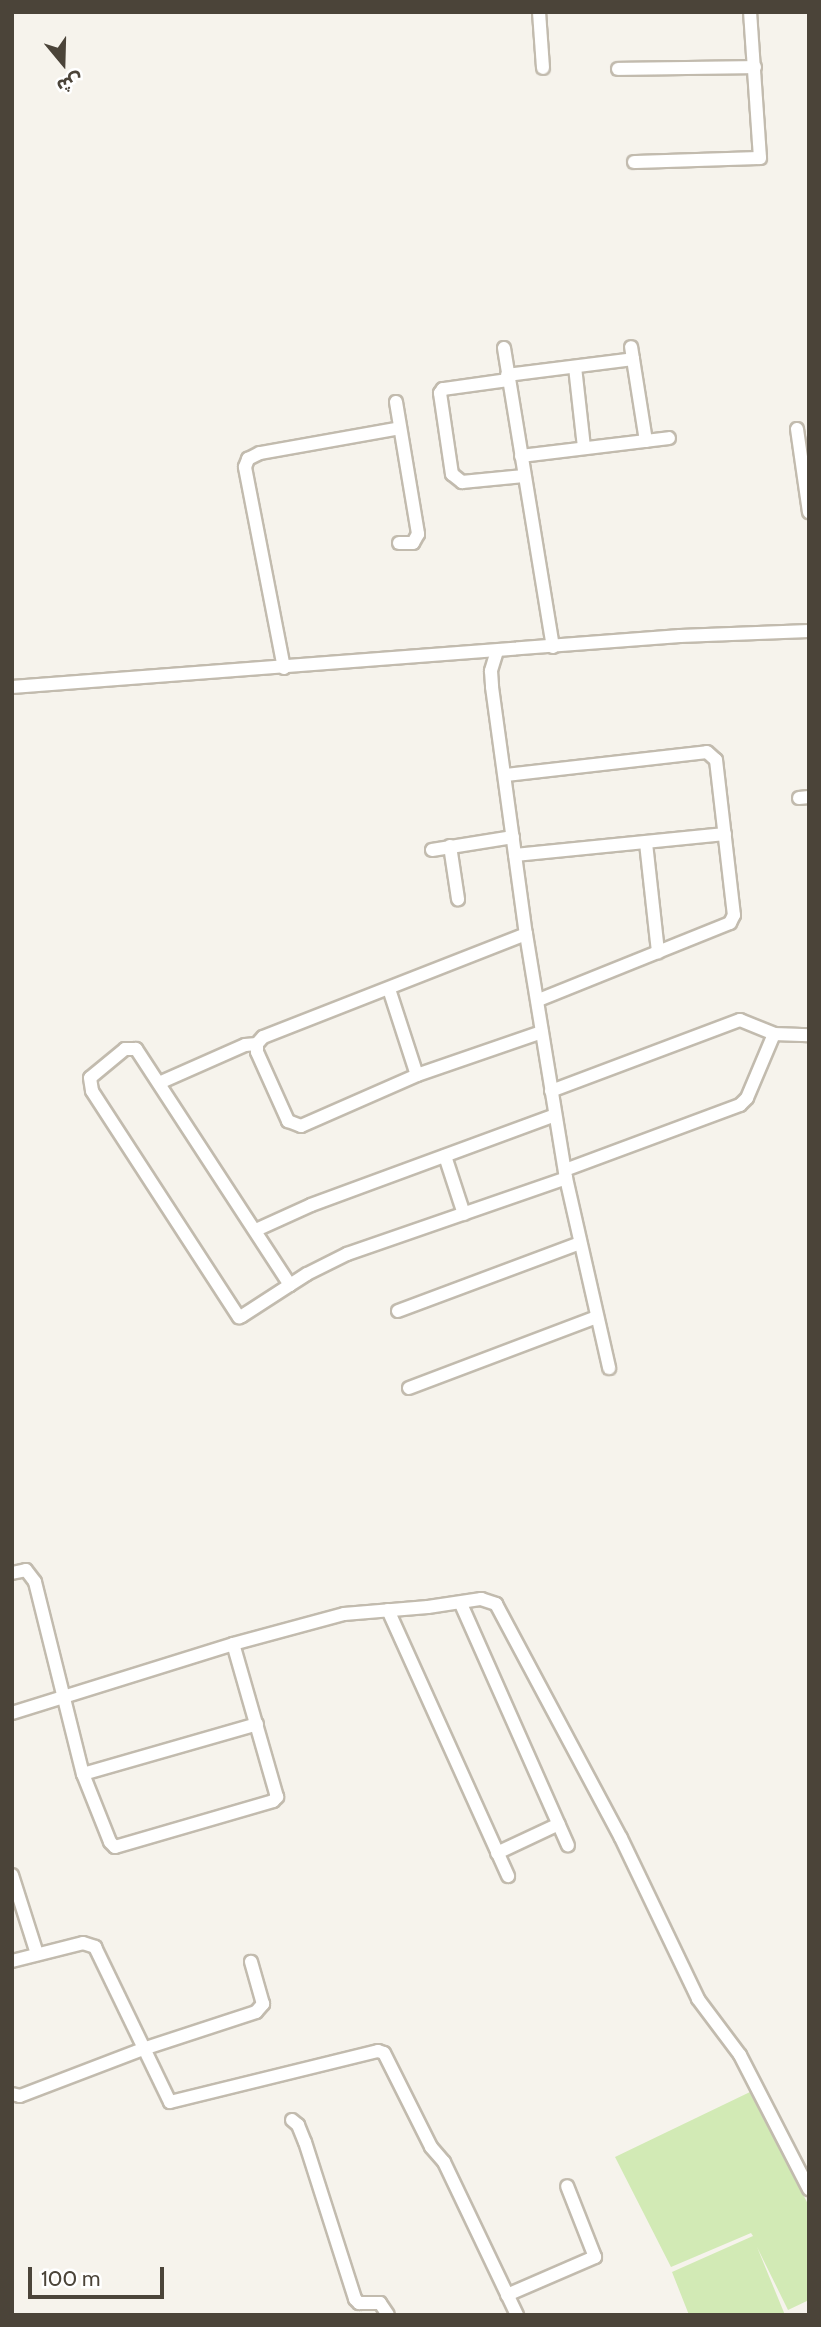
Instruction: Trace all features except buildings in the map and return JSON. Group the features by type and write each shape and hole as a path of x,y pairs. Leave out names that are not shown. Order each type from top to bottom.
{"street":[{"path":"539,12 543,68"},
{"path":"634,162 760,158 751,12"},
{"path":"618,69 755,67"},
{"path":"504,348 553,647"},
{"path":"524,477 462,482 452,474 440,393 443,389 575,367 632,353 646,441"},
{"path":"575,367 584,447"},
{"path":"396,402 418,534 413,542 399,543"},
{"path":"284,668 245,467 248,459 260,453 400,428"},
{"path":"797,429 809,512"},
{"path":"521,456 669,438"},
{"path":"12,687 680,636 809,631"},
{"path":"497,651 491,671 492,687 526,934 566,1174 610,1368"},
{"path":"506,775 707,752 716,760 734,915 730,923 538,1000"},
{"path":"515,855 725,834"},
{"path":"432,849 513,837"},
{"path":"646,843 658,953"},
{"path":"450,846 458,900"},
{"path":"526,934 263,1037 257,1044 257,1052 283,1109 294,1126 301,1126 417,1075 542,1032"},
{"path":"389,989 417,1075"},
{"path":"551,1091 740,1020 774,1034 809,1035"},
{"path":"290,1285 136,1049 131,1047 88,1082 235,1315 242,1317 290,1285 347,1254 464,1214 740,1105 747,1098 774,1034"},
{"path":"159,1083 245,1045 257,1044"},
{"path":"256,1230 311,1205 555,1115"},
{"path":"444,1156 464,1214"},
{"path":"398,1311 580,1244"},
{"path":"409,1388 597,1317"},
{"path":"12,1573 26,1570 35,1583 83,1774 110,1842 120,1848 272,1801 277,1791 233,1644"},
{"path":"12,1713 233,1644 344,1614 461,1604 481,1599 496,1604 621,1838 693,1989 740,2054 804,2166 809,2189"},
{"path":"461,1604 568,1845"},
{"path":"388,1610 508,1876"},
{"path":"83,1774 257,1724"},
{"path":"497,1853 559,1824"},
{"path":"12,1875 37,1954"},
{"path":"12,1961 83,1943 95,1947 170,2102 378,2051 384,2053 431,2147 444,2162 517,2315"},
{"path":"12,2094 20,2096 261,2008 263,2004 251,1962"},
{"path":"292,2120 298,2125 305,2142 355,2299 359,2303 380,2302 388,2315"},
{"path":"507,2295 596,2257 566,2186"}],"green space":[{"path":"750,2092 809,2206 809,2300 788,2310 757,2247 785,2315 689,2315 672,2272 753,2236 751,2233 671,2267 615,2157"}]}
